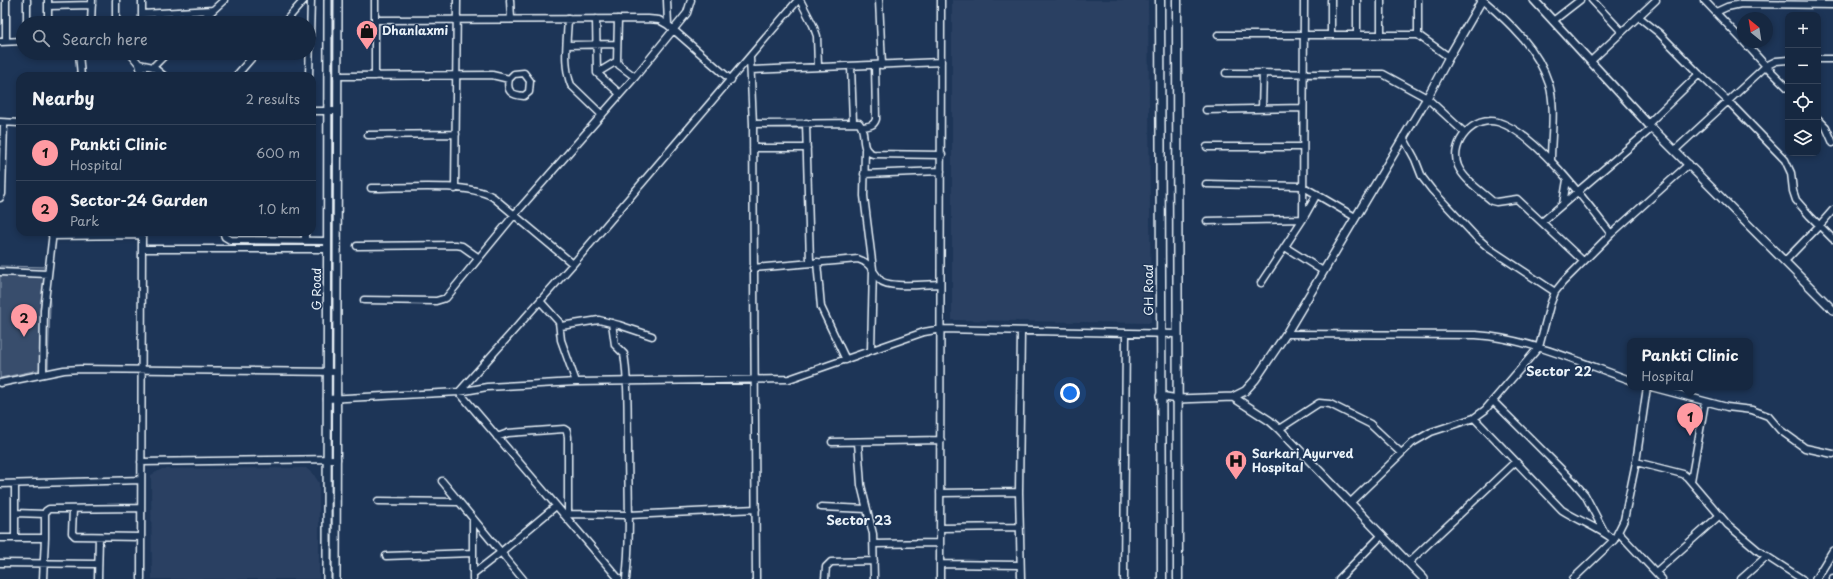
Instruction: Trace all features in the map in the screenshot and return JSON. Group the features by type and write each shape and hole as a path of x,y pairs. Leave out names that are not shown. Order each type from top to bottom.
{"main road":[{"name":"GH Road","path":"1160,0 1162,334 1160,396 1162,579"},
{"path":"1177,0 1178,579"}],"street":[{"path":"27,0 27,16"},
{"path":"116,0 116,16"},
{"path":"142,0 142,14 213,10"},
{"path":"207,16 224,0"},
{"path":"290,16 304,0"},
{"path":"311,0 311,16"},
{"name":"G Road","path":"327,579 326,459 328,0"},
{"name":"G Road","path":"336,579 338,0"},
{"path":"375,0 375,76"},
{"path":"455,189 457,0"},
{"path":"510,0 510,19"},
{"path":"667,0 671,27"},
{"path":"364,300 442,300 446,298 515,214 635,77 671,27 687,14 691,0"},
{"path":"459,392 573,264 799,0 814,25 817,36 818,67"},
{"path":"879,0 882,65"},
{"path":"940,579 940,284 942,154 941,0"},
{"path":"1303,219 1304,0"},
{"path":"1331,0 1331,34"},
{"path":"1357,0 1357,34"},
{"path":"1381,0 1381,34"},
{"path":"1418,0 1418,35"},
{"path":"1160,396 1178,399 1233,397 1245,391 1255,380 1286,334 1427,98 1449,57 1483,0 1511,24 1520,34 1529,46 1549,84 1552,112 1551,160"},
{"path":"1534,0 1591,60 1650,126 1833,310"},
{"path":"1553,21 1580,0"},
{"path":"1592,0 1622,32"},
{"path":"1591,60 1656,0"},
{"path":"1704,0 1737,34"},
{"path":"48,16 48,3 92,3 91,16"},
{"path":"4,4 3,41 16,41"},
{"path":"1716,12 1727,7 1741,4 1833,5"},
{"path":"1639,17 1659,33 1785,160 1791,173 1793,191 1796,200 1819,226 1833,239"},
{"path":"568,19 566,70 571,85 602,115"},
{"path":"596,19 596,73 620,94"},
{"path":"618,19 616,61 635,77"},
{"path":"375,20 654,20 671,27 731,80"},
{"path":"1218,35 1418,35 1449,57"},
{"path":"567,45 617,44"},
{"path":"1750,48 1785,85"},
{"path":"750,58 753,124 756,579"},
{"path":"1821,59 1833,59"},
{"path":"80,60 81,72"},
{"path":"136,60 141,72"},
{"path":"153,67 160,60"},
{"path":"239,72 250,60"},
{"path":"309,60 309,72"},
{"path":"1675,150 1766,66 1776,61 1785,60"},
{"path":"596,73 616,61"},
{"path":"751,70 941,62"},
{"path":"139,64 153,67 159,72"},
{"path":"863,127 871,126 875,123 876,119 875,65"},
{"path":"851,66 853,122"},
{"path":"1226,73 1303,72 1383,74 1427,98 1465,133"},
{"path":"1262,109 1263,73"},
{"path":"1542,222 1579,192 1650,126 1699,74"},
{"path":"338,76 492,76 509,79"},
{"path":"1206,110 1303,108"},
{"path":"316,111 337,112"},
{"path":"1583,261 1517,199 1496,202 1492,201 1466,178 1459,168 1456,158 1458,148 1465,133 1478,122 1488,120 1499,122 1518,133 1551,160 1579,192 1611,234"},
{"path":"1819,120 1826,127 1833,144"},
{"path":"753,124 853,122 859,123 863,127 864,196 873,269 871,350"},
{"path":"0,198 2,194 2,123 16,123"},
{"path":"806,123 814,262 821,307 846,360"},
{"path":"368,135 456,134"},
{"path":"1403,137 1415,159 1422,177 1432,190 1475,236 1490,249 1555,292"},
{"path":"1207,147 1303,146"},
{"path":"753,148 807,148"},
{"path":"864,149 873,154 942,154"},
{"path":"1350,503 1412,443 1431,432 1474,418 1485,410 1539,347 1555,292 1583,261 1611,234 1689,164"},
{"path":"864,174 941,171"},
{"path":"1563,204 1567,180"},
{"path":"1206,184 1302,186 1356,217"},
{"path":"371,188 455,189 482,191 493,197 515,214 573,264"},
{"path":"1261,283 1303,219 1317,194"},
{"path":"1785,261 1833,210"},
{"path":"1207,221 1303,219"},
{"path":"43,373 44,310 53,236"},
{"path":"141,579 142,236"},
{"path":"225,236 230,240 328,241"},
{"path":"357,246 456,245 462,246 479,258"},
{"path":"1285,247 1323,271"},
{"path":"142,249 328,249"},
{"path":"753,268 858,259 873,269 880,280 889,285 940,284"},
{"path":"0,272 48,274"},
{"path":"540,301 556,318 561,326 561,340 576,382"},
{"path":"561,326 590,321 612,323 652,336"},
{"path":"612,323 615,345 624,354 627,381 629,552 626,579"},
{"path":"327,399 459,392 487,387 576,382 789,379 924,332 941,329 1177,334"},
{"path":"1021,331 1019,492 1021,579"},
{"path":"1124,579 1126,333"},
{"path":"1286,334 1500,336 1539,347 1627,379"},
{"path":"0,383 43,373 80,368 337,372"},
{"path":"1573,579 1614,540 1624,520 1636,462 1647,390"},
{"path":"1662,390 1705,402 1752,410 1768,416 1780,430 1804,448 1833,454"},
{"path":"459,392 556,506 566,513 619,579"},
{"path":"1233,397 1270,421 1279,429 1316,465 1381,536 1424,579"},
{"path":"1493,401 1574,482 1585,495 1605,533"},
{"path":"1691,481 1705,402"},
{"path":"1279,429 1319,403 1330,404 1370,424 1401,453"},
{"path":"1474,418 1562,510 1576,519 1605,533 1614,540"},
{"path":"497,436 514,432 564,429 567,431 566,513"},
{"path":"832,442 940,440"},
{"path":"858,442 861,485 874,544 874,579"},
{"path":"142,462 337,459"},
{"path":"1408,563 1515,462"},
{"path":"1636,462 1683,474 1691,481 1728,525 1767,556 1802,579"},
{"path":"0,484 141,480"},
{"path":"442,482 522,579"},
{"path":"15,484 15,538"},
{"path":"940,493 1019,492"},
{"path":"378,502 458,502"},
{"path":"473,577 556,506"},
{"path":"821,507 867,509"},
{"path":"43,579 46,511 49,509 141,508"},
{"path":"73,509 72,535 99,537 141,537"},
{"path":"566,513 629,514 756,509"},
{"path":"15,513 45,514"},
{"path":"1656,572 1720,515"},
{"path":"472,519 473,577"},
{"path":"940,528 1019,527"},
{"path":"1618,532 1662,579"},
{"path":"1340,578 1381,536"},
{"path":"98,579 99,537"},
{"path":"0,538 45,538"},
{"path":"874,544 940,543"},
{"path":"1816,579 1833,551"},
{"path":"386,556 473,553"},
{"path":"1741,579 1767,556"},
{"path":"825,579 826,567 831,562 874,561"},
{"path":"0,563 98,564"},
{"path":"940,564 1020,564"}],"shaded area":[{"path":"952,0 1148,0 1151,323 952,320"},
{"path":"0,266 47,267 50,306 48,368 0,378"},
{"path":"306,468 314,475 319,483 319,579 152,579 151,475 162,469"}],"place":[{"name":"Dhanlaxmi","path":"367,50"},
{"name":"Sector-24 Garden","path":"24,337"},
{"name":"Pankti Clinic","path":"1690,436"},
{"name":"Sarkari Ayurved Hospital","path":"1236,480"}],"district":[{"name":"Sector 22","path":"1559,371"},
{"name":"Sector 23","path":"859,520"}]}
